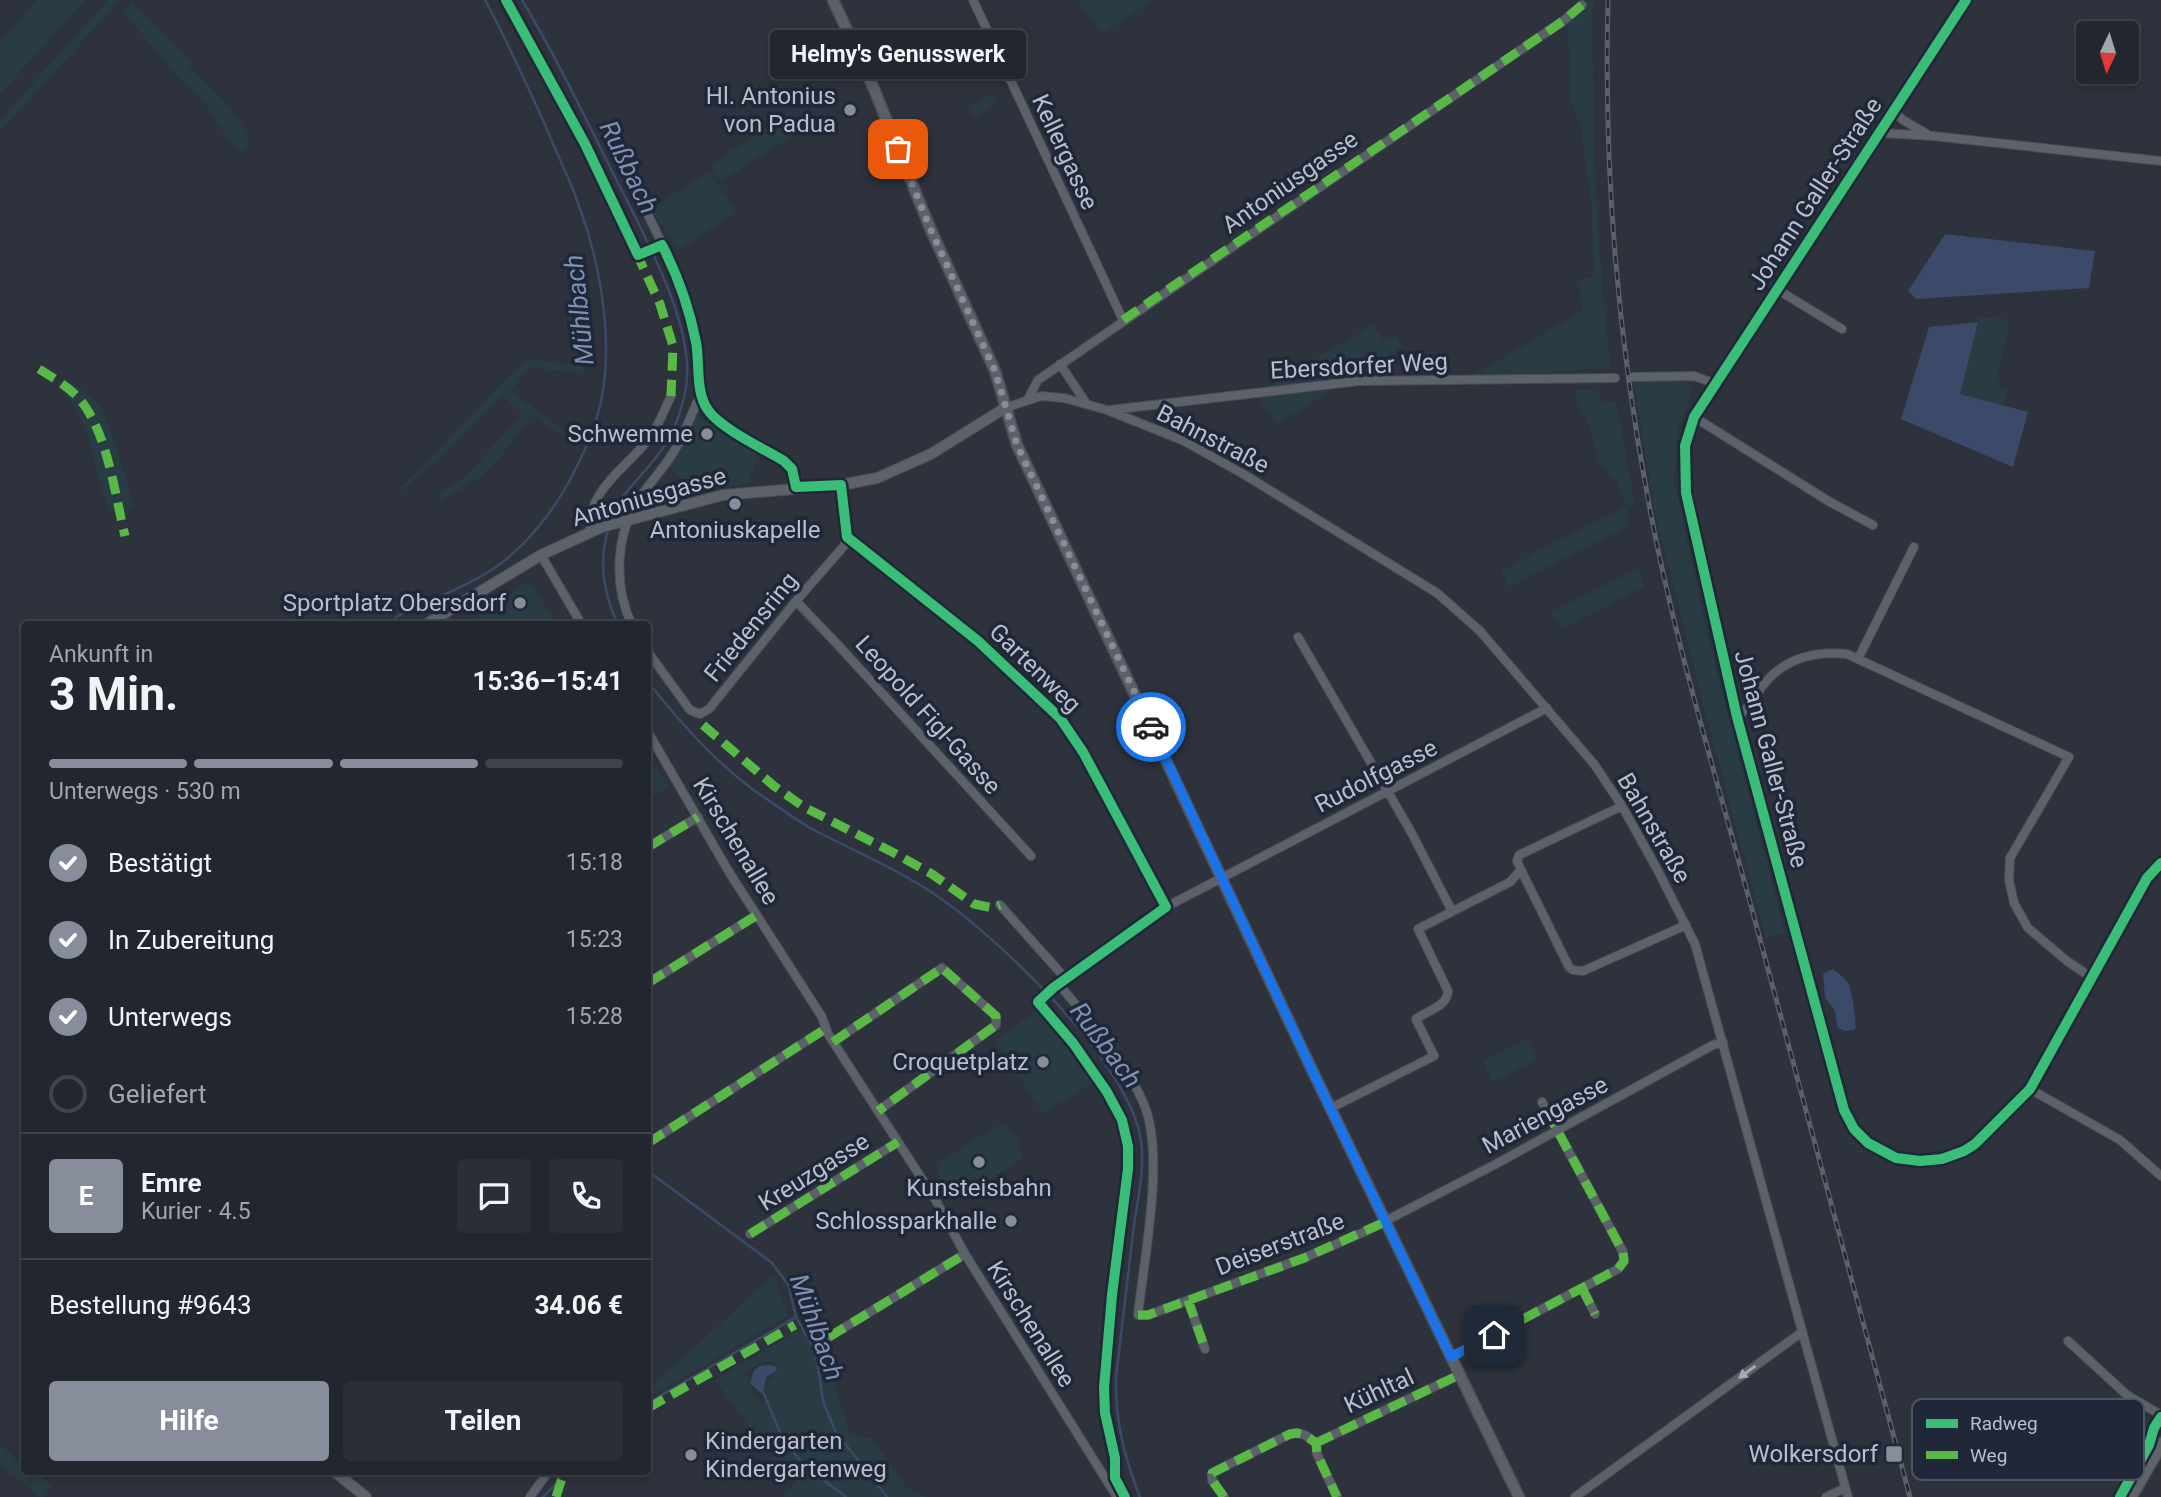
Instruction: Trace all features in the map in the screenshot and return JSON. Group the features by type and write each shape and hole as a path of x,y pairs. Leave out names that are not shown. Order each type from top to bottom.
{"main road":[{"path":"833,0 879,101 930,228 995,371 1017,445 1385,1222 1519,1497"},
{"path":"2144,1473 2161,1444"},
{"path":"2130,1497 2140,1480"}],"street":[{"name":"Kellergasse","path":"972,0 1123,320"},
{"name":"Johann Galler-Straße","path":"1966,0 1694,417 1685,446 1686,494 1737,717 1844,1110 1854,1129 1868,1143 1896,1158 1920,1161 1942,1159 1975,1144 2030,1089 2147,878 2161,863"},
{"name":"Antoniusgasse","path":"1028,399 1038,380 1060,364 1583,5"},
{"path":"1894,112 1920,131 1933,136"},
{"path":"1881,133 1933,136 2161,161"},
{"path":"638,194 679,279 697,348 701,394 707,410 716,420 784,461 792,469 796,487"},
{"name":"Johann Galler-Straße","path":"1778,290 1842,329"},
{"path":"1060,364 1086,403"},
{"path":"1633,377 1694,376 1716,384"},
{"name":"Ebersdorfer Weg","path":"1107,410 1359,381 1615,378"},
{"path":"630,621 619,581 625,521 677,447 701,394"},
{"path":"591,532 589,523 598,498 610,480 648,440 661,420 671,396"},
{"name":"Bahnstraße","path":"1028,399 1051,396 1086,403 1182,440 1245,475 1437,593 1480,631 1584,752 1622,806 1686,925 1701,961 1846,1492"},
{"path":"1005,408 1028,399"},
{"name":"Antoniusgasse","path":"432,621 541,555 602,527 723,495 841,485 877,478 913,463 1005,408"},
{"path":"1694,417 1830,502 1873,525"},
{"path":"841,485 847,537"},
{"name":"Friedensring","path":"651,656 690,710 703,714 844,546 847,537"},
{"name":"Gartenweg","path":"847,537 978,641 1060,718 1083,752 1166,907"},
{"path":"1859,657 1914,547"},
{"path":"541,555 580,621"},
{"name":"Leopold Figl-Gasse","path":"796,601 1031,856"},
{"path":"1298,637 1410,830 1452,911"},
{"name":"Johann Galler-Straße","path":"1737,717 1748,709 1760,688 1776,671 1799,657 1835,652 1859,657 2069,757 2010,858 2009,880 2014,903 2028,928 2092,978"},
{"name":"Rudolfgasse","path":"1063,981 1166,907 1547,708"},
{"name":"Kirschenallee","path":"651,737 757,915 816,1007 825,1029 935,1199 965,1254 1117,1497"},
{"path":"1622,806 1519,855 1517,861 1569,967 1573,971 1583,971 1686,925"},
{"path":"651,845 698,817"},
{"path":"1331,1108 1434,1056 1416,1019 1442,1004 1447,998 1447,990 1418,929 1510,882 1521,870"},
{"path":"1000,905 1063,981"},
{"path":"651,981 757,915"},
{"path":"833,1042 942,968 996,1016 996,1025 877,1111"},
{"name":"Deiserstraße","path":"1063,981 1120,1063 1140,1095 1148,1116 1153,1142 1153,1176 1138,1315 1149,1315 1304,1258 1385,1222"},
{"path":"651,1141 825,1029"},
{"name":"Mariengasse","path":"1385,1222 1723,1042"},
{"path":"2030,1089 2120,1140 2161,1175"},
{"path":"1451,1357 1618,1269 1624,1261 1623,1252 1542,1102"},
{"name":"Kreuzgasse","path":"750,1234 898,1142"},
{"path":"829,1337 965,1254"},
{"path":"1582,1288 1595,1314"},
{"path":"1188,1300 1205,1349"},
{"path":"1575,1497 1802,1332"},
{"path":"2068,1341 2134,1399"},
{"name":"Kühltal","path":"1316,1443 1459,1375"},
{"path":"2144,1405 2161,1415"},
{"path":"1224,1497 1208,1473 1297,1433 1316,1443 1317,1454 1337,1497"},
{"path":"339,1475 366,1497"},
{"path":"530,1497 546,1475"},
{"path":"1826,1497 1846,1492"}],"shaded area":[{"path":"37,0 85,0 0,94 0,42"},
{"path":"108,0 120,0 0,132 0,120"},
{"path":"1077,0 1154,0 1102,34"},
{"path":"1586,0 1593,0 1596,184 1611,367 1536,374 1472,376 1581,311 1579,280 1593,277 1592,209 1580,124 1570,101 1568,22 1587,8"},
{"path":"132,3 192,63 189,66 241,123 249,144 240,153 203,100 181,80 123,12"},
{"path":"991,94 997,104 975,118 969,108"},
{"path":"790,112 802,129 721,182 711,165"},
{"path":"709,171 737,212 679,250 651,209"},
{"path":"1979,318 2010,319 1996,385 2008,389 2004,406 1959,394"},
{"path":"1373,325 1384,341 1396,335 1403,347 1348,377 1269,386"},
{"path":"528,359 583,366 583,374 529,367 511,391 578,441 576,444 532,415 500,458 480,477 441,501 437,495 465,477 522,414 502,395 439,459 400,492 398,489"},
{"path":"65,380 88,395 104,414 126,476 133,510 111,511 84,426 57,384"},
{"path":"1633,380 1686,382 1694,388 1679,427 1674,479 1709,642 1785,933 1766,938 1656,518"},
{"path":"1334,389 1278,424 1257,396"},
{"path":"1573,389 1599,391 1601,401 1617,403 1635,504 1626,507 1630,525 1509,587 1501,571 1626,506 1617,483 1600,464 1592,434"},
{"name":"Schwemme","path":"697,416 759,454 748,484 710,490 685,498 680,479 670,467"},
{"path":"1639,568 1645,586 1564,628 1549,613"},
{"name":"Sportplatz Obersdorf","path":"529,581 555,621 469,621"},
{"path":"651,762 669,787 651,797"},
{"name":"Croquetplatz","path":"1038,1009 1092,1083 1043,1114 996,1041"},
{"path":"1527,1039 1538,1059 1493,1082 1483,1061"},
{"name":"Kunsteisbahn","path":"1002,1125 1017,1139 1021,1159 964,1196 952,1196 938,1175 938,1163"},
{"path":"774,1275 788,1316 651,1396 651,1386"},
{"path":"805,1327 822,1339 850,1435 872,1438 906,1487 928,1497 783,1497 800,1476 775,1461 715,1380","holes":["771,1361 778,1365 778,1371 768,1380 763,1406 753,1392 746,1372 761,1363"]},
{"path":"0,1445 21,1462 21,1475 40,1475 52,1486 44,1497 39,1497 0,1464"}],"water":[{"path":"1945,234 2095,251 2089,288 1916,299 1908,291"},
{"path":"1978,322 1960,394 2028,412 2013,467 1901,419 1929,327"},
{"path":"1833,969 1846,981 1850,989 1855,1029 1848,1031 1837,1026 1835,1011 1825,997 1823,974"},
{"path":"760,1366 776,1367 777,1371 766,1377 764,1391 761,1393 750,1383 754,1370"}],"waterway":[{"name":"Mühlbach","path":"394,621 396,617 491,570 535,531 575,470 592,434 602,395 606,340 604,311 587,228 541,117 485,0"},
{"name":"Rußbach","path":"522,0 567,81 649,245 675,308 683,338 687,367 685,393 677,420 664,445 624,496 611,520"},
{"name":"Rußbach","path":"608,530 603,555 604,578 616,621"},
{"name":"Rußbach","path":"651,686 698,740 725,767 755,791 812,829 883,864 953,907 1020,966 1054,1001 1086,1037 1112,1074 1132,1109 1142,1152 1116,1377 1122,1438 1140,1497"},
{"name":"Mühlbach","path":"651,1173 771,1262 788,1284 796,1317 811,1344 818,1365 823,1401 835,1431 887,1497"},
{"path":"651,1401 796,1317"},
{"path":"763,1392 785,1444 811,1471 846,1497"},
{"path":"543,1497 558,1482 559,1475"}],"railway":[{"path":"1608,0 1607,70 1612,211 1625,351 1646,490 1670,604 1693,694 1910,1497"}],"marked path":[{"path":"1123,320 1563,21 1582,5"},
{"path":"636,252 660,304 673,346 671,396"},
{"path":"39,369 73,392 91,416 110,466 125,536"},
{"path":"703,725 774,786 804,807 932,874 974,904 993,908 1000,905"},
{"path":"651,845 698,817"},
{"path":"651,981 757,915"},
{"path":"833,1042 942,968 996,1016 996,1025 878,1111"},
{"path":"651,1141 825,1029"},
{"path":"1451,1357 1618,1269 1624,1261 1623,1252 1542,1102"},
{"path":"750,1234 898,1142"},
{"path":"1138,1315 1148,1315 1304,1258 1385,1222"},
{"path":"829,1337 965,1254"},
{"path":"1582,1288 1595,1314"},
{"path":"1188,1300 1205,1349"},
{"path":"651,1406 795,1325"},
{"path":"1316,1443 1459,1375"},
{"path":"1224,1497 1212,1480 1212,1473 1297,1433 1316,1443 1317,1454 1337,1497"},
{"path":"556,1497 563,1475"}],"cycle path":[{"path":"506,0 585,144 638,255 662,245 668,257 690,316 696,342 701,395 708,410 732,431 784,461 792,469 796,487 841,485 847,537 978,641 1060,718 1083,752 1166,907 1053,988 1038,1002 1073,1043 1107,1092 1122,1120 1128,1146 1128,1169 1112,1295 1104,1388 1105,1413 1115,1458 1115,1478 1125,1497"},
{"path":"1966,0 1694,417 1685,446 1686,493 1737,717 1844,1110 1854,1129 1868,1143 1896,1158 1920,1161 1942,1159 1975,1144 2030,1089 2147,878 2161,863"},
{"path":"2144,1454 2161,1417"},
{"path":"2120,1497 2129,1480"}],"way so far":[{"path":"898,149 930,228 995,371 1012,434 1151,727"}],"place":[{"name":"Hl. Antonius von Padua","path":"850,110"},
{"name":"Helmy's Genusswerk","path":"898,149"},
{"name":"Schwemme","path":"707,434"},
{"name":"Antoniuskapelle","path":"735,504"},
{"name":"Sportplatz Obersdorf","path":"520,603"},
{"name":"Croquetplatz","path":"1043,1062"},
{"name":"Kunsteisbahn","path":"979,1162"},
{"name":"Schlossparkhalle","path":"1011,1221"},
{"name":"Wolkersdorf","path":"1894,1454"},
{"name":"Kindergarten Kindergartenweg","path":"691,1455"}],"route":[{"path":"1151,727 1312,1070 1451,1357 1494,1335"}]}
